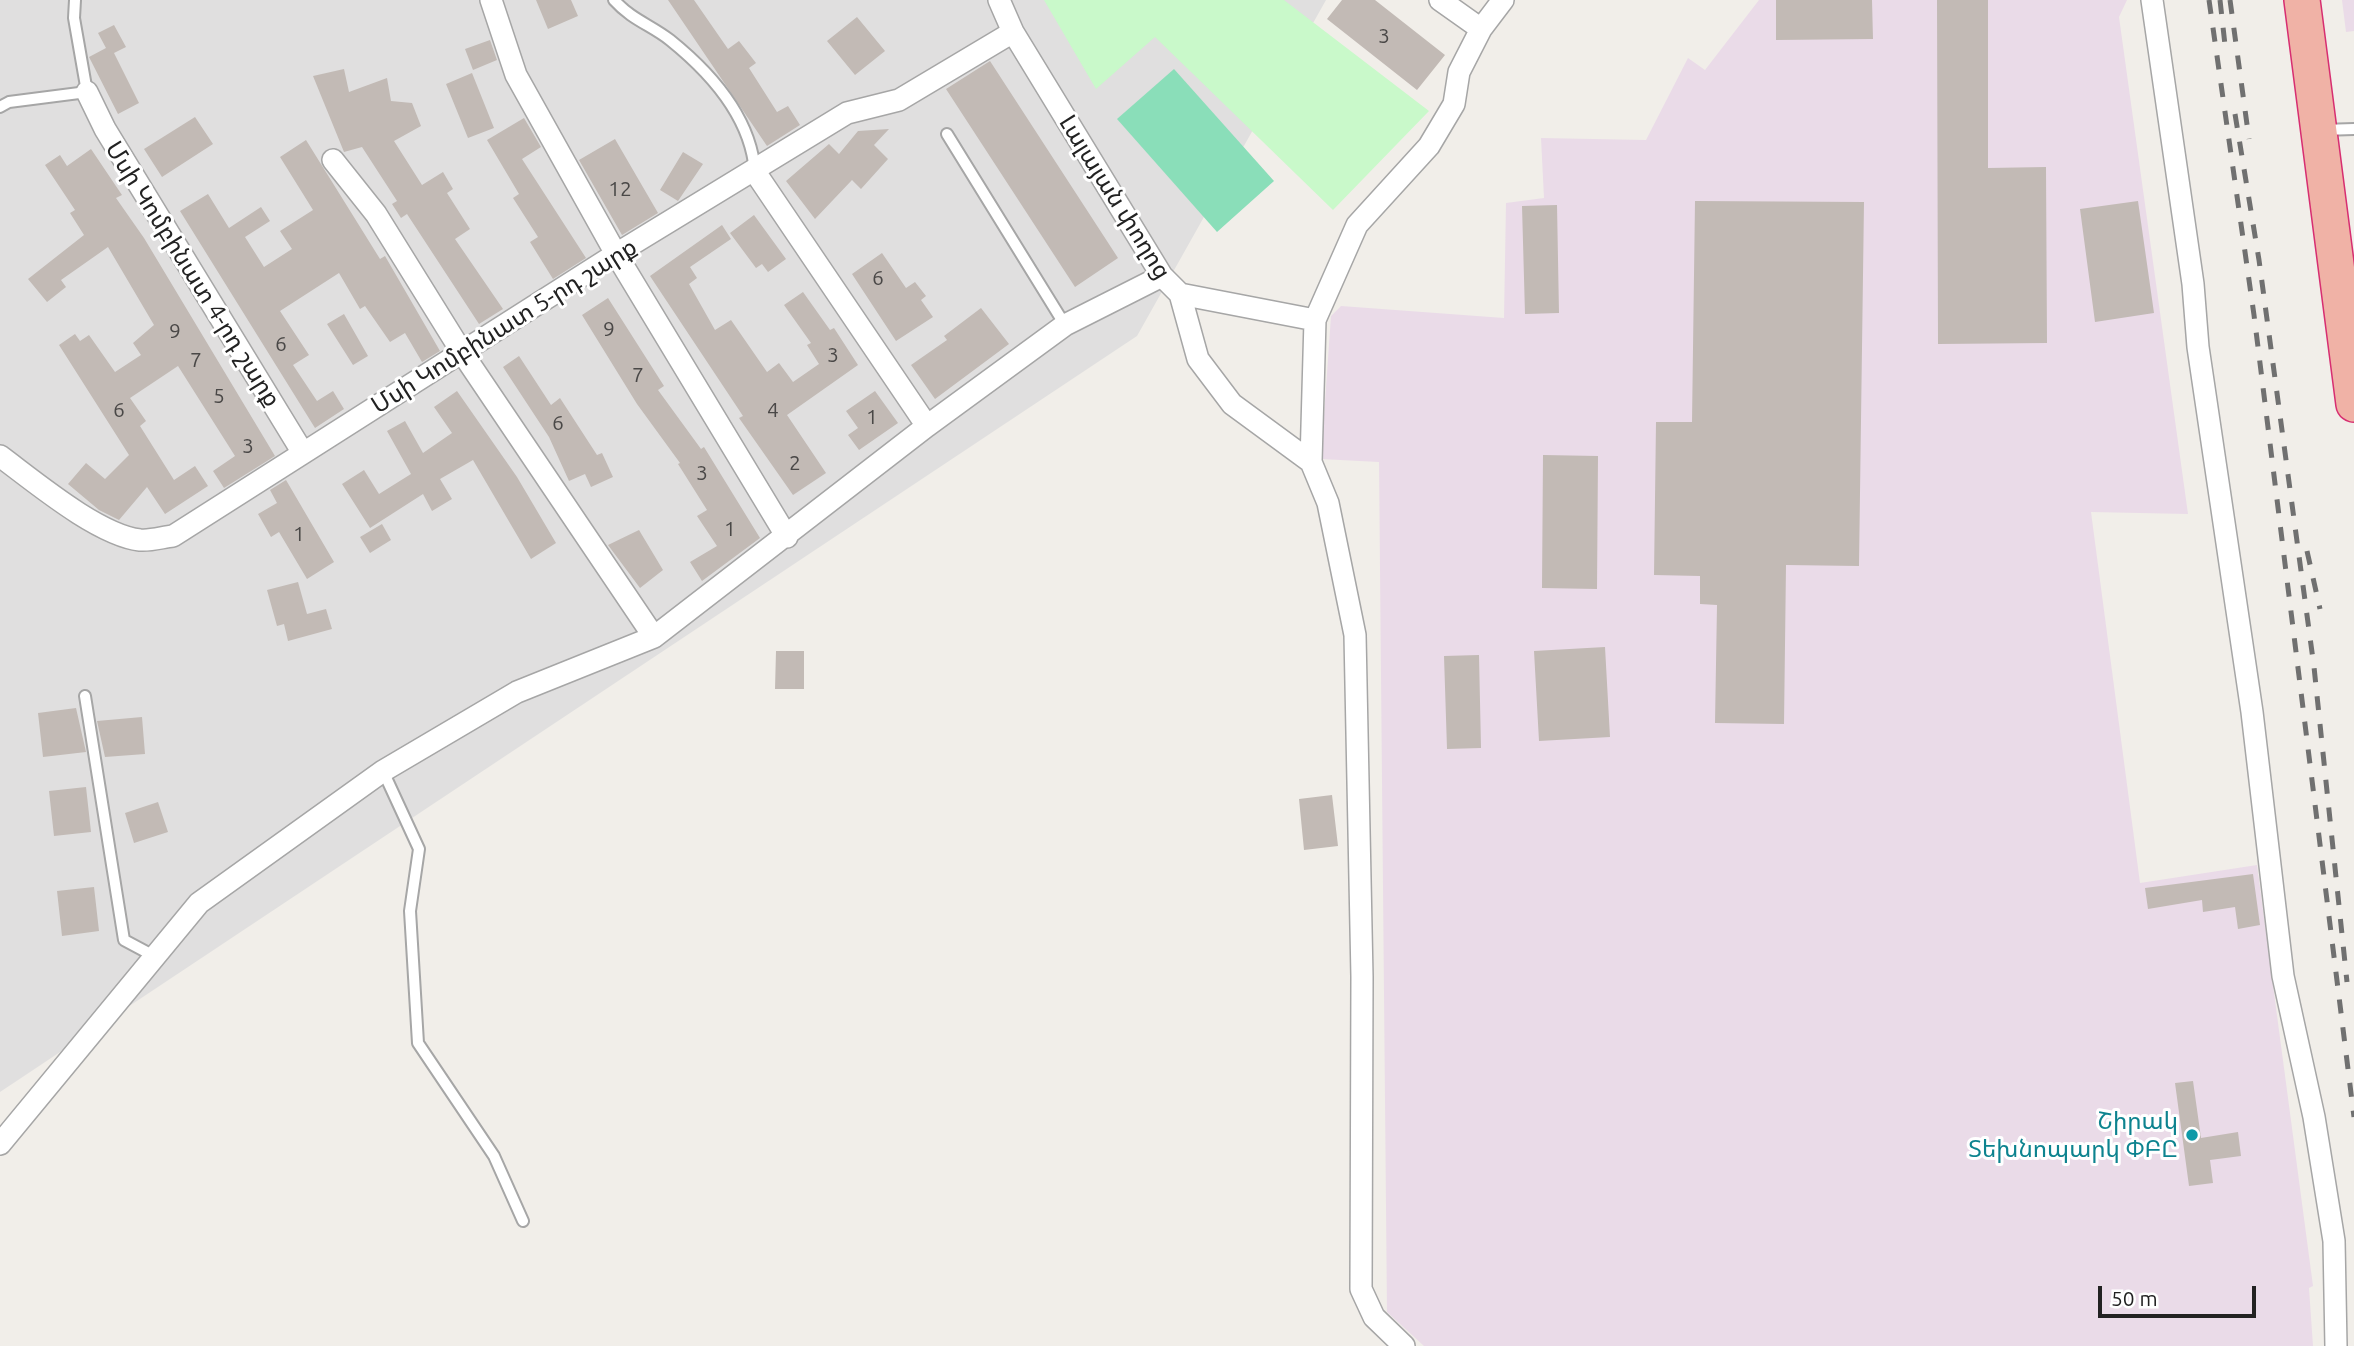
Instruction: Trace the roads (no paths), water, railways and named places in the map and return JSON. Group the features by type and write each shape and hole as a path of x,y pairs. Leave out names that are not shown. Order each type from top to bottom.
{"highway":[{"path":"2302,0 2354,404"}],"street":[{"path":"491,0 516,75 615,254 787,537"},
{"name":"Լալայան փողոց","path":"999,0 1013,32 1162,276 1180,294 1323,318"},
{"path":"1440,0 1481,29"},
{"path":"1404,1346 1374,1317 1361,1289 1362,977 1355,635 1328,503 1311,462 1323,318 1357,225 1429,146 1454,104 1459,72 1481,29 1503,0"},
{"path":"2152,0 2193,284 2204,387 2252,712 2283,976 2315,1117 2334,1241 2336,1346"},
{"name":"Մսի Կոմբինատ 5-րդ շարք","path":"0,456 63,502 108,528 143,540 173,536 463,354 615,254 755,172 847,113 899,100 1013,32"},
{"name":"Մսի Կոմբինատ 4-րդ շարք","path":"87,92 105,129 303,453"},
{"path":"333,160 376,214 463,354 654,637"},
{"path":"755,172 927,426"},
{"path":"0,1144 199,903 383,771 517,692 654,637 787,537 927,426 1065,325 1162,276"},
{"path":"1180,294 1198,359 1232,404 1311,462"}],"lane":[{"path":"0,107 9,102 87,92 74,18 75,0"},
{"path":"614,0 626,14 668,38 718,83 753,147 755,172"},
{"path":"2319,130 2354,129"},
{"path":"947,134 1065,325"},
{"path":"85,696 124,940 153,956"},
{"path":"383,771 419,849 410,911 418,1043 494,1156 523,1221"}],"railway":[{"path":"2209,0 2254,315 2354,1117"},
{"path":"2220,0 2225,45"},
{"path":"2230,0 2249,139"},
{"path":"2235,114 2259,260 2314,667 2347,982"},
{"path":"2307,551 2320,609"}],"place":[{"name":"Շիրակ Տեխնոպարկ ՓԲԸ","path":"2192,1135"}]}
